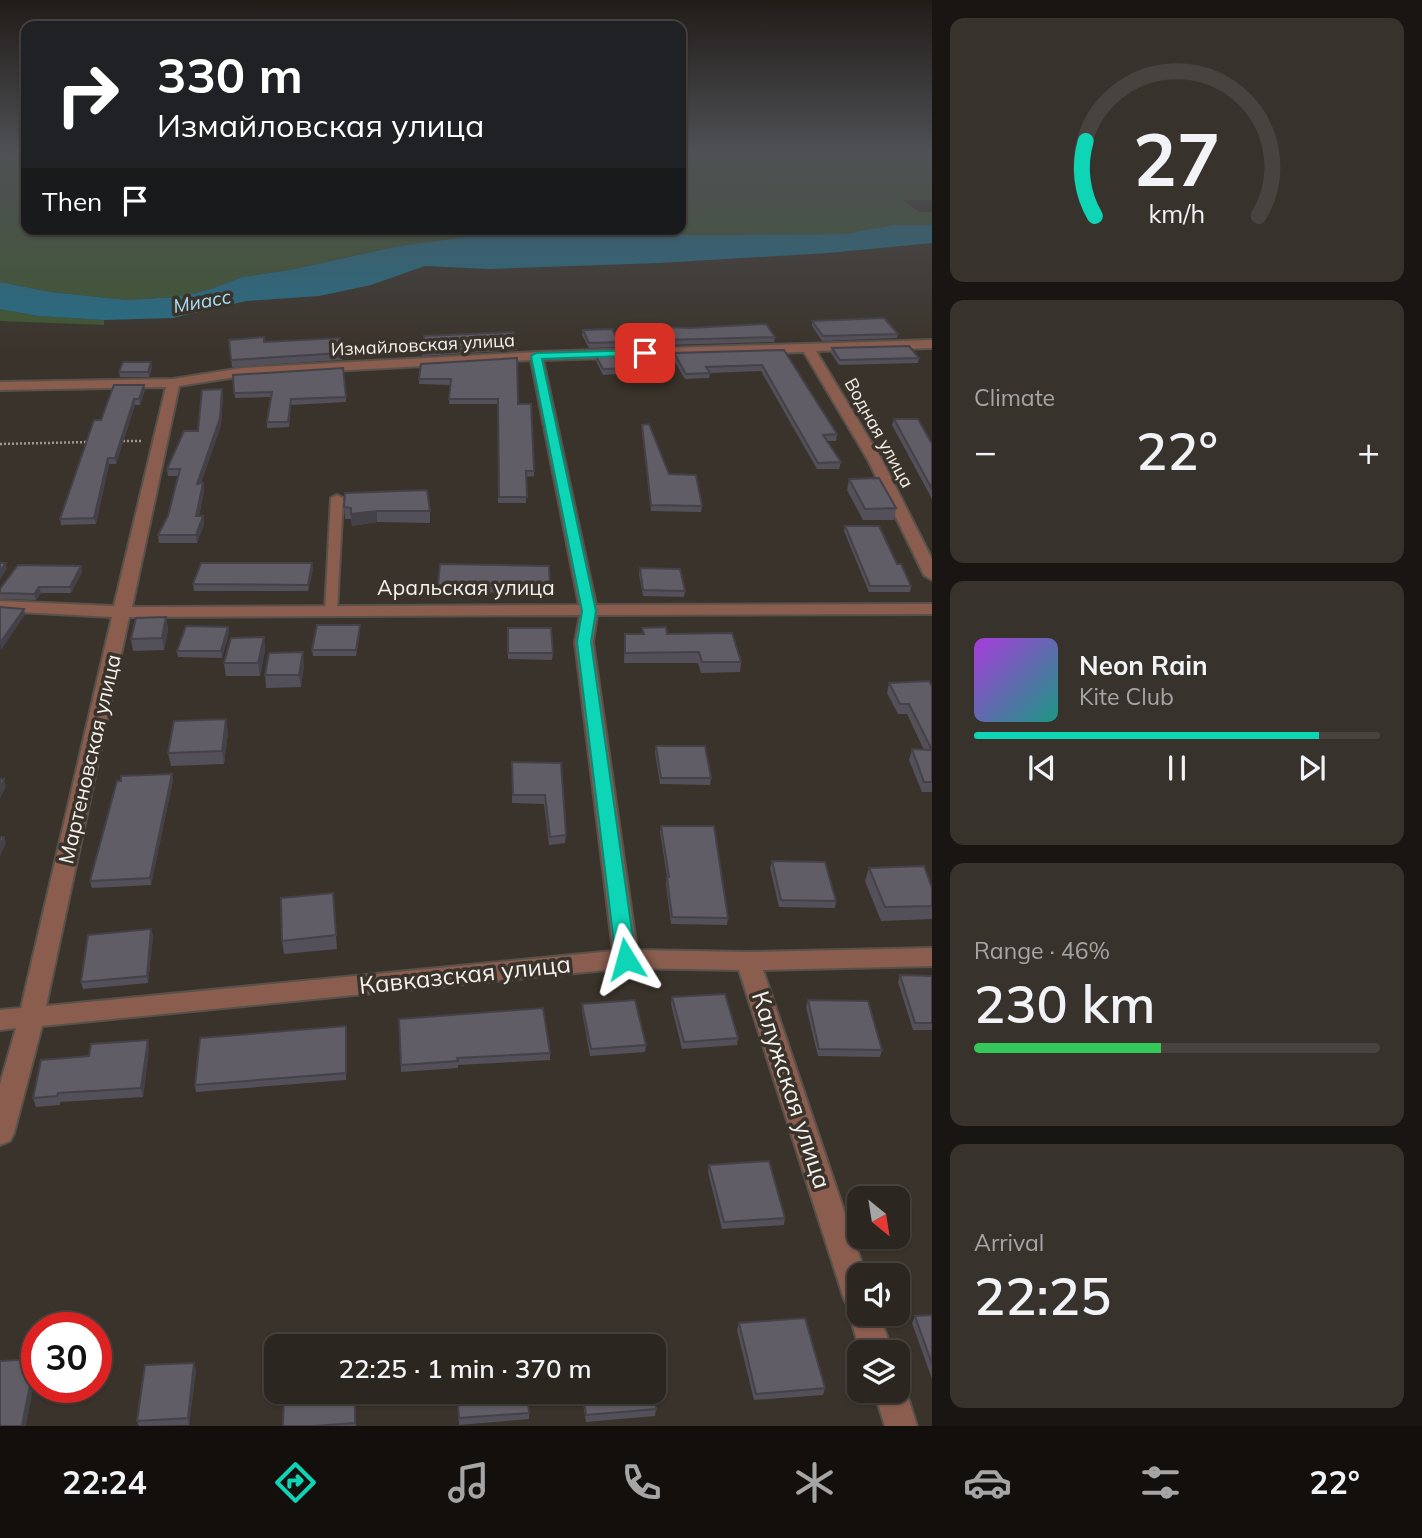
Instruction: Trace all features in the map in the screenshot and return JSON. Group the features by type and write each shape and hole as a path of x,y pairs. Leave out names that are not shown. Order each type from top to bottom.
{"street":[{"name":"Измайловская улица","path":"0,386 173,383 242,372 536,356 932,344"},
{"name":"Водная улица","path":"808,348 876,460 932,575"},
{"path":"536,356 589,611 584,642 626,959"},
{"name":"Мартеновская улица","path":"0,1133 32,1018 173,383"},
{"name":"Аральская улица","path":"0,606 123,612 932,609"},
{"name":"Кавказская улица","path":"0,1020 626,959 748,961 932,957"},
{"name":"Калужская улица","path":"748,961 847,1263"},
{"path":"894,1403 901,1426"}],"lane":[{"path":"331,611 337,498"}],"path":[{"path":"107,442 160,441"},
{"path":"0,444 94,442"}],"green space":[{"path":"0,220 21,220 21,235 572,235 473,236 399,246 290,270 242,277 208,290 175,297 128,300 51,292 0,282"},
{"path":"686,220 932,220 932,225 892,225 845,234 686,235"},
{"path":"0,309 38,316 104,320 104,325 0,321"}],"water":[{"name":"Миасс","path":"892,225 932,225 932,243 828,253 659,263 488,269 425,266 371,285 319,296 246,301 173,318 104,320 38,316 0,309 0,282 51,292 128,300 175,297 208,290 242,277 290,270 399,246 473,236 845,234"}],"building":[{"path":"884,318 898,334 823,336 812,321"},
{"path":"766,324 775,337 666,340 658,327 690,328"},
{"path":"612,329 619,342 589,343 583,330"},
{"path":"514,332 517,344 422,349 424,336"},
{"path":"264,337 264,342 340,338 341,353 231,360 229,340"},
{"path":"909,346 919,358 840,360 832,348"},
{"path":"784,350 837,434 823,435 841,462 818,463 762,365 706,367 710,373 686,374 674,353"},
{"path":"626,355 633,368 603,369 596,356"},
{"path":"517,358 518,404 531,404 534,471 526,471 527,497 499,497 498,399 449,399 451,379 419,379 421,364"},
{"path":"123,362 151,362 148,372 119,372"},
{"path":"343,368 346,397 291,399 288,422 267,422 272,392 234,393 233,375"},
{"path":"114,385 144,385 139,399 134,399 115,458 108,458 94,518 60,519 94,420 101,420"},
{"path":"222,389 220,418 197,484 203,483 196,516 203,516 196,535 158,535 168,516 180,469 167,469 184,431 198,431 202,390"},
{"path":"894,419 918,419 932,444 932,489"},
{"path":"649,424 669,474 696,475 702,506 651,505 642,425"},
{"path":"879,478 896,508 865,509 849,479"},
{"path":"427,490 430,511 351,514 351,508 344,507 345,493"},
{"path":"845,526 879,526 911,586 870,586"},
{"path":"201,563 312,563 308,585 193,584"},
{"path":"440,564 549,566 550,587 438,585"},
{"path":"18,565 81,566 70,587 39,587 34,594 0,593 0,589"},
{"path":"640,568 680,569 685,591 643,590"},
{"path":"0,607 24,609 0,643"},
{"path":"166,617 162,638 131,639 136,618"},
{"path":"317,625 360,625 356,650 312,650"},
{"path":"186,626 228,627 221,651 177,651"},
{"path":"666,627 667,634 732,633 741,662 702,662 699,652 625,653 625,634 644,634 642,628"},
{"path":"508,628 551,628 553,653 508,653"},
{"path":"264,637 258,663 224,663 231,638"},
{"path":"303,652 299,675 265,675 269,653"},
{"path":"929,681 932,686 932,750 909,704 900,704 889,683"},
{"path":"226,719 222,751 168,753 174,721"},
{"path":"656,746 705,746 711,778 661,778"},
{"path":"912,749 932,750 932,782 924,782"},
{"path":"512,762 561,763 566,835 550,837 545,795 513,795"},
{"path":"172,774 150,878 90,881 117,781 121,781 121,776"},
{"path":"661,826 714,826 728,918 672,917"},
{"path":"772,861 825,862 836,901 781,900"},
{"path":"924,866 932,888 932,906 885,907 869,868"},
{"path":"333,893 336,935 282,941 281,898"},
{"path":"151,929 147,976 81,982 88,935"},
{"path":"900,975 932,976 932,1023 915,1023"},
{"path":"725,994 738,1038 684,1042 672,997"},
{"path":"635,1000 646,1045 591,1049 582,1004"},
{"path":"808,1000 868,1001 882,1050 819,1049"},
{"path":"543,1008 550,1053 457,1058 458,1061 401,1065 399,1019"},
{"path":"346,1026 346,1073 195,1085 200,1038"},
{"path":"148,1040 141,1088 58,1093 57,1096 33,1098 41,1060 89,1056 91,1044"},
{"path":"769,1161 785,1218 724,1222 709,1165"},
{"path":"932,1315 932,1364 915,1316"},
{"path":"805,1318 825,1388 756,1394 739,1323"},
{"path":"21,1360 21,1403 26,1403 22,1426 0,1426 0,1361"},
{"path":"194,1363 188,1418 137,1421 145,1365"},
{"path":"284,1404 355,1404 355,1423 283,1426"},
{"path":"458,1404 528,1404 529,1413 459,1418"},
{"path":"585,1404 655,1404 656,1409 586,1415"}],"route":[{"path":"626,959 584,642 589,611 536,356 645,353"}]}
